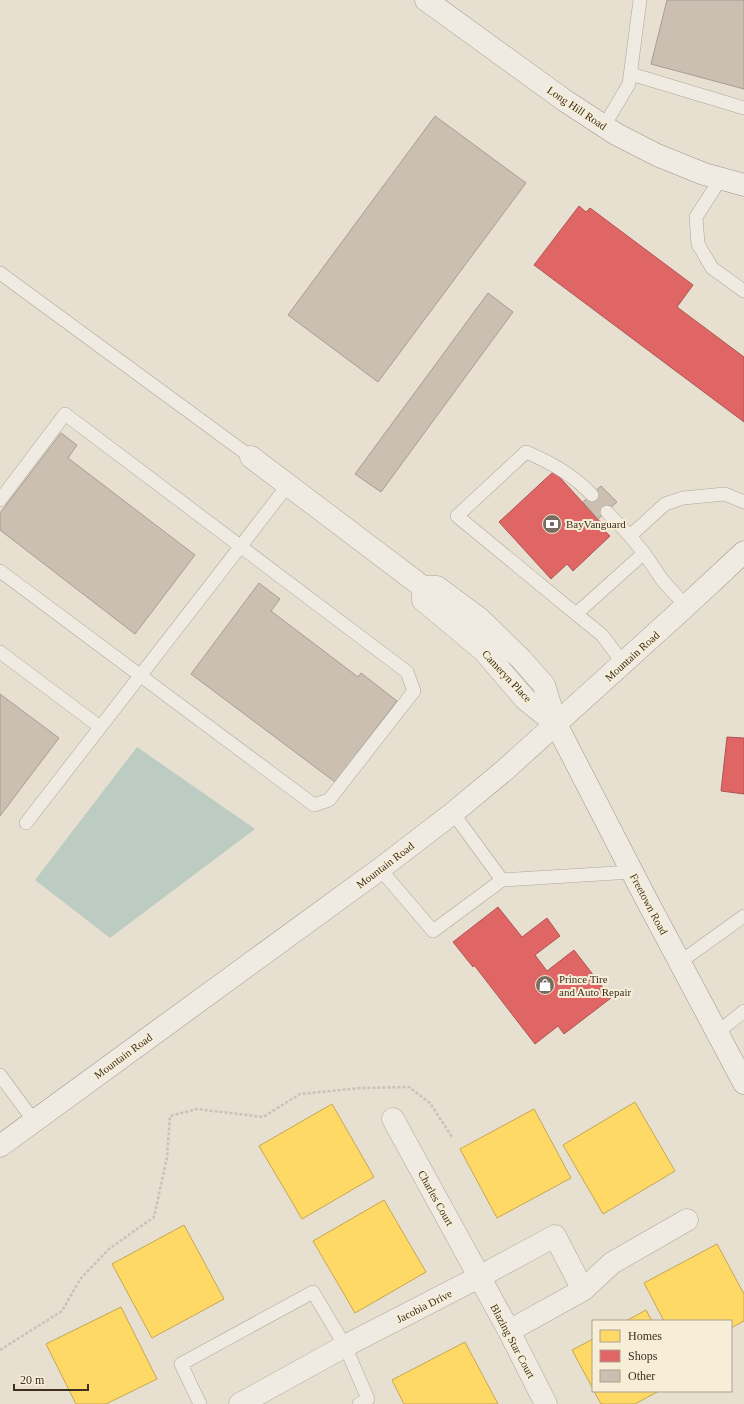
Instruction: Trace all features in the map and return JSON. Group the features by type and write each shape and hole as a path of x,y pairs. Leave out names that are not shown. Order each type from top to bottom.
{"street":[{"name":"Long Hill Road","path":"426,0 564,100 616,134 658,155 704,174 744,185"},
{"name":"Cameryn Place","path":"251,457 423,587 424,600 484,651 525,698 556,724"},
{"name":"Mountain Road","path":"0,1146 380,869 452,813 506,769 744,552"},
{"name":"Freetown Road","path":"556,724 632,872 744,1083"},
{"name":"Charles Court","path":"393,1119 479,1277"},
{"path":"509,1331 583,1290 612,1263 687,1220"},
{"name":"Jacobia Drive","path":"240,1404 345,1346 555,1236 583,1290"},
{"name":"Blazing Star Court","path":"479,1277 509,1331 546,1404"}],"lane":[{"path":"604,126 629,84 640,0"},
{"path":"631,74 744,108"},
{"path":"721,178 696,217 698,244 712,268 744,291"},
{"path":"0,273 251,457"},
{"path":"0,500 65,414 407,672 414,691 329,800 314,805 0,571"},
{"path":"592,495 580,482 544,460 526,452 457,516 602,634 624,663"},
{"path":"26,822 288,485"},
{"path":"630,536 665,504 683,498 725,494 744,502"},
{"path":"607,512 630,536 644,553 663,581 686,606"},
{"path":"576,614 644,553"},
{"path":"0,652 100,727"},
{"path":"452,813 502,880"},
{"path":"380,869 433,931 502,880 632,872"},
{"path":"680,962 744,916"},
{"path":"717,1033 744,1011"},
{"path":"0,1075 34,1121"},
{"path":"200,1404 181,1364 313,1292 345,1346 368,1399 359,1404"}],"path":[{"path":"0,1350 62,1311 81,1278 90,1268 109,1249 154,1217 167,1157 170,1116 197,1109 264,1117 300,1094 361,1088 409,1087 430,1103 452,1137"}],"shaded area":[{"path":"137,747 255,829 110,938 35,880"}],"building: Homes":[{"path":"635,1102 675,1171 603,1214 563,1145"},
{"path":"332,1104 374,1177 302,1219 259,1146"},
{"path":"534,1109 571,1178 497,1218 460,1149"},
{"path":"384,1200 426,1272 355,1313 313,1241"},
{"path":"184,1225 224,1299 152,1338 112,1264"},
{"path":"717,1244 744,1294 744,1321 732,1327 732,1320 663,1320 644,1283"},
{"path":"121,1307 157,1379 106,1404 76,1404 46,1344"},
{"path":"646,1310 651,1320 628,1320"},
{"path":"592,1340 592,1387 572,1350"},
{"path":"465,1342 498,1404 404,1404 392,1380"},
{"path":"595,1392 657,1392 635,1404 601,1404"}],"building: Shops":[{"path":"579,206 586,212 590,208 693,285 677,307 744,357 744,422 534,265"},
{"name":"BayVanguard","path":"554,471 604,526 602,528 610,536 573,571 567,564 551,579 499,522"},
{"path":"727,737 744,738 744,794 721,791"},
{"name":"Prince Tire and Auto Repair","path":"498,907 522,937 547,918 560,936 535,955 547,971 574,950 611,998 564,1034 558,1026 535,1044 474,965 473,967 453,942"}],"building: Other":[{"path":"667,0 744,0 744,89 651,64"},
{"path":"435,116 526,183 378,382 288,315"},
{"path":"488,293 513,312 381,492 355,474"},
{"path":"61,433 77,445 68,458 195,555 135,634 0,530 0,513"},
{"path":"601,486 617,502 598,519 583,502"},
{"path":"259,583 280,599 271,611 358,677 361,673 397,701 335,782 191,674"},
{"path":"0,694 59,738 0,816"}],"place":[{"name":"BayVanguard","path":"552,524"},
{"name":"Prince Tire and Auto Repair","path":"545,985"}]}
